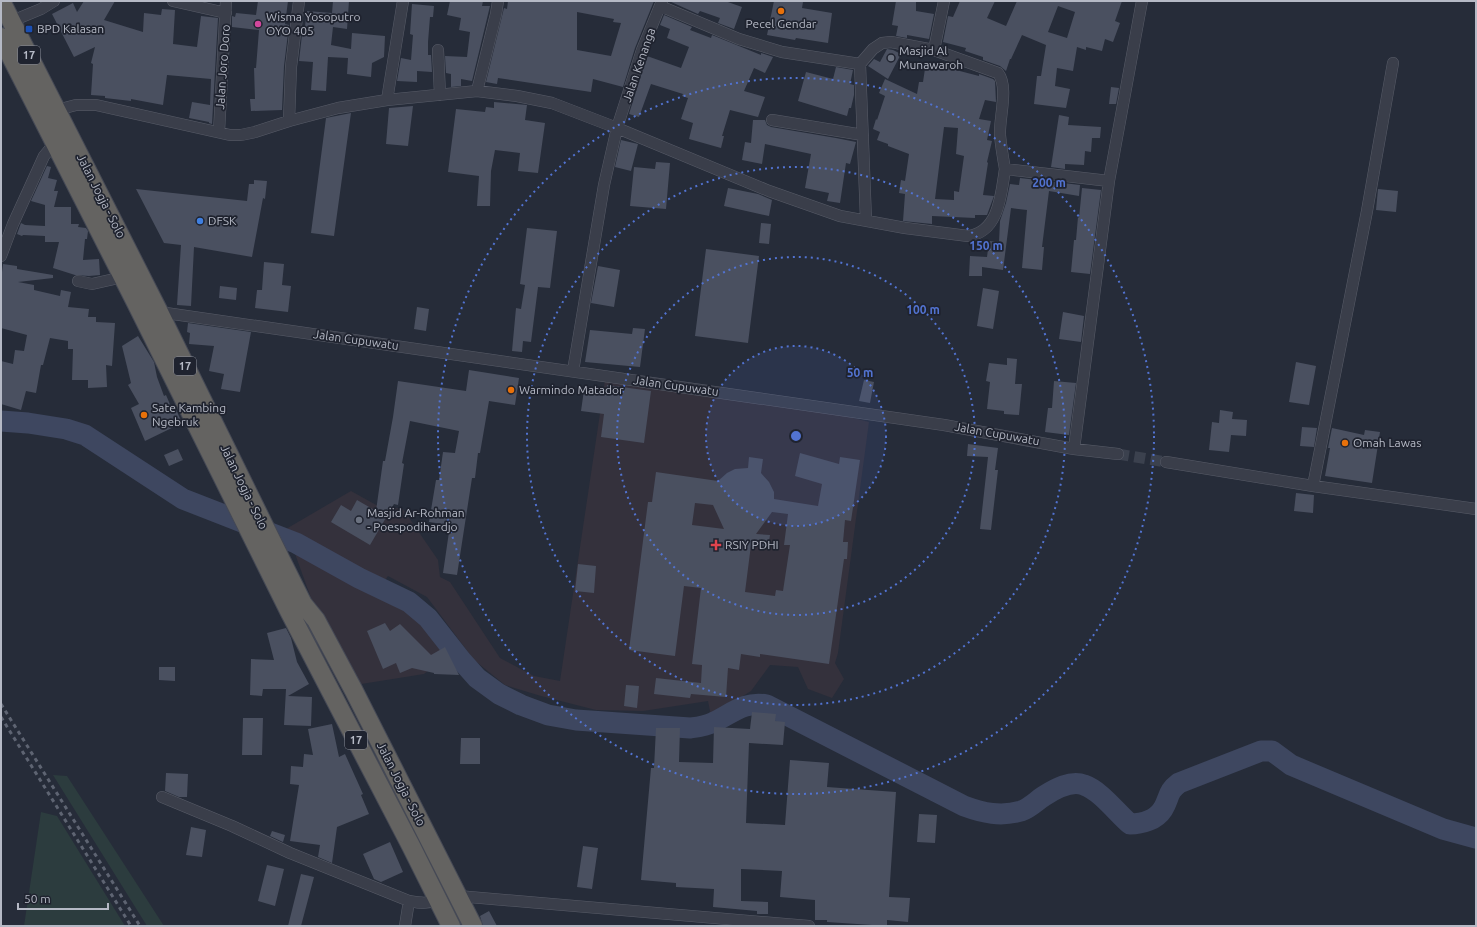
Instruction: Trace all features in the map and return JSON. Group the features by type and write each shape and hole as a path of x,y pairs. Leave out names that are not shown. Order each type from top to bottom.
{"highway":[{"name":"Jalan Jogja - Solo","path":"1,1 57,110 106,225 123,277 234,502 451,926"},
{"name":"Jalan Jogja - Solo","path":"1,37 55,145 159,312 303,604 316,620 354,691 473,926"},
{"path":"411,846 428,836"}],"street":[{"path":"12,21 41,9 54,1"},
{"path":"173,1 226,13"},
{"name":"Jalan Joro Doro","path":"219,132 226,1"},
{"path":"289,120 291,67 299,1"},
{"path":"386,100 403,1"},
{"path":"477,91 498,1"},
{"path":"934,50 944,1"},
{"path":"1074,449 1109,181 1142,1"},
{"path":"661,4 739,39 782,52 860,64"},
{"name":"Jalan Kenanga","path":"573,372 604,185 617,128 642,50 661,4"},
{"path":"57,110 76,105 96,106 230,135 241,135 255,132 289,120 338,108 386,100 477,91 517,96 552,103 617,128 769,191 840,216 933,232 968,236 976,235 987,228 995,217 1000,198 1005,169 1000,134 1003,90 1001,77 998,73 934,50 891,42 882,43 873,49 860,64 866,220"},
{"path":"438,50 440,95"},
{"path":"1314,486 1367,211 1393,63"},
{"path":"772,120 863,135"},
{"path":"1,256 13,224 44,156 55,145"},
{"path":"1005,169 1109,181"},
{"path":"78,281 92,284 123,277"},
{"name":"Jalan Cupuwatu","path":"159,312 944,424 1074,449 1118,454"},
{"path":"1166,462 1314,486 1476,509"},
{"path":"162,797 232,826 290,853 409,901 422,904 438,900"},
{"path":"458,896 809,926"},
{"path":"405,926 409,901"}],"shaded area":[{"name":"RSIY PDHI","path":"605,380 808,406 869,422 838,653 835,663 844,679 832,698 808,689 798,667 770,665 751,691 711,716 708,701 643,711 596,710 541,696 505,685 474,660 427,597 388,576 379,589 413,608 447,645 455,660 434,666 424,674 355,685 319,620 286,529 351,491 378,506 403,509 438,560 440,577 450,582 500,658 534,676 560,681"},
{"path":"53,775 67,776 164,926 147,926"},
{"path":"41,812 57,816 125,926 24,926"}],"building":[{"path":"84,1 115,1 104,20 143,32 144,13 161,15 162,9 175,10 173,44 197,47 201,16 218,18 212,124 189,118 192,102 210,105 211,79 167,75 163,105 131,99 131,101 91,95 93,64 91,63 95,47 74,57 52,14 73,3 77,12"},
{"path":"258,1 288,1 285,24 289,25 284,66 282,110 251,111 250,99 255,99 254,68 256,68 259,30 232,27 232,16 235,17 236,13 256,15"},
{"path":"333,1 349,1 347,29 333,27 331,45 351,49 352,33 385,36 384,57 372,63 371,77 347,74 348,58 328,57 326,91 311,90 313,62 299,61 303,26 305,26 307,11 332,13"},
{"path":"450,1 483,1 482,6 490,6 472,81 461,79 461,86 451,87 451,74 446,73 445,56 467,57 470,32 459,30 461,18 447,15"},
{"path":"508,1 654,1 635,48 623,87 593,79 591,92 498,78 497,84 486,82 504,8 507,9","holes":["577,12 614,19 613,22 621,23 611,56 577,50"]},
{"path":"669,1 725,1 742,7 734,29 718,23 720,18 700,11 698,14"},
{"path":"774,1 803,2 802,8 832,13 828,43 796,38 795,40 767,35"},
{"path":"896,1 916,1 916,11 934,14 929,39 907,35 907,38 896,36 898,26 892,25"},
{"path":"960,1 995,1 987,18 1006,26 1017,1 1122,1 1115,21 1120,23 1113,42 1105,39 1102,51 1086,47 1086,50 1077,47 1073,71 1057,68 1055,86 1070,89 1066,108 1034,104 1037,76 1041,76 1046,45 1022,35 1010,59 1006,71 1000,66 983,60 983,57 965,51 966,48 943,42 948,16 953,17","holes":["1058,6 1075,12 1067,38 1048,32"]},
{"path":"412,4 434,6 433,17 430,17 428,42 428,55 431,55 432,72 417,71 417,82 397,81 401,58 411,60 413,35 410,34"},
{"path":"664,15 692,27 690,30 711,38 712,35 761,55 761,53 773,57 765,73 754,68 744,91 765,97 758,117 730,110 722,136 724,136 721,148 689,139 693,123 681,119 688,98 682,96 683,94 651,84 639,117 629,114 647,56 681,68 689,47 667,38 670,29 660,25"},
{"path":"887,49 901,54 888,79 868,66 874,59 880,62"},
{"path":"926,62 941,64 942,62 952,64 952,69 979,76 979,74 995,81 996,102 985,100 979,119 991,121 987,140 992,141 987,162 983,195 994,196 987,215 975,215 975,218 932,216 932,224 903,221 905,194 899,193 901,180 905,181 909,154 877,140 880,132 873,129 885,96 879,93 885,79 917,94 919,82 923,82","holes":["944,127 958,128 956,154 964,156 959,192 954,191 954,200 935,199"]},
{"path":"836,67 853,70 850,84 854,85 854,95 851,108 849,108 847,116 798,101 806,72 833,79"},
{"path":"1111,87 1119,88 1116,104 1109,104"},
{"path":"494,102 527,105 525,120 545,123 538,173 518,171 520,153 495,150 491,171 490,206 477,206 479,176 448,172 456,109 485,112 486,107 494,108"},
{"path":"413,106 408,146 386,144 389,108"},
{"path":"351,113 334,236 311,233 326,118"},
{"path":"1059,115 1069,117 1068,125 1101,127 1100,138 1092,138 1091,152 1085,151 1084,165 1065,164 1065,169 1051,167"},
{"path":"753,120 765,120 767,125 771,127 856,142 850,164 846,163 840,203 827,201 829,193 805,188 811,154 765,144 762,164 742,160 745,142 751,143"},
{"path":"621,140 638,144 631,171 615,167"},
{"path":"656,162 670,163 666,209 630,206 634,167 655,169"},
{"path":"47,166 51,167 48,178 57,180 54,191 58,191 54,207 71,207 71,224 79,224 78,227 86,228 88,231 87,239 85,239 83,260 99,259 100,275 75,275 53,268 59,242 45,242 45,236 22,236 17,234 21,223 25,225 45,226 45,205 31,201"},
{"path":"1020,178 1080,185 1079,196 1049,191 1042,247 1044,247 1042,270 1022,268 1027,210 1011,208 1003,270 982,267 982,276 969,276 970,256 987,257 989,241 999,242 1000,221 1010,184 1019,185"},
{"path":"254,180 267,181 265,199 263,198 252,257 194,247 191,306 177,305 181,245 164,243 136,189 247,201 249,184 254,184"},
{"path":"728,188 758,194 772,200 769,216 724,206"},
{"path":"1082,188 1101,190 1090,274 1071,272"},
{"path":"1378,189 1398,191 1396,212 1376,210"},
{"path":"761,223 771,224 769,244 759,243"},
{"path":"527,228 557,231 550,288 538,287 531,342 523,341 522,352 512,351 516,308 521,309 525,285 520,284"},
{"path":"706,249 759,256 748,343 695,336"},
{"path":"264,262 284,264 282,285 291,286 288,312 255,308 257,290 262,290"},
{"path":"3,264 17,266 17,269 53,275 53,278 18,282 34,285 34,290 60,296 61,290 71,292 68,307 89,309 88,317 96,317 96,322 115,323 112,366 106,365 107,387 88,388 88,380 72,380 73,349 68,349 68,341 50,338 43,365 41,365 36,393 26,391 21,410 1,404 1,361 13,364 15,350 24,351 27,335 1,328 1,280"},
{"path":"598,266 620,270 614,307 591,303"},
{"path":"220,286 237,288 236,300 219,298"},
{"path":"983,288 999,291 993,329 977,326"},
{"path":"417,307 429,309 426,331 414,329"},
{"path":"1063,312 1084,316 1081,342 1059,339"},
{"path":"188,323 251,332 240,392 221,389 224,374 209,371 214,346 189,344 190,333 187,332"},
{"path":"633,328 645,329 640,367 585,362 590,330 632,334"},
{"path":"138,336 154,362 157,377 164,396 166,395 172,409 175,407 182,423 145,441 131,408 139,404 128,385 131,383 122,346"},
{"path":"1007,358 1017,359 1015,384 1022,384 1019,415 1004,414 1004,411 987,409 990,382 986,381 989,363 1007,365"},
{"path":"1296,362 1316,366 1309,405 1289,402"},
{"path":"469,370 519,378 515,405 489,401 480,453 478,453 475,478 472,478 457,575 443,573 450,525 429,522 436,480 439,480 443,452 455,453 459,431 410,421 402,463 404,464 398,505 394,504 370,545 331,522 341,505 351,511 357,500 376,511 383,461 385,461 398,381 466,391"},
{"path":"864,380 874,382 870,403 859,401"},
{"path":"1054,381 1076,383 1069,435 1045,432 1048,408 1052,408"},
{"path":"607,385 651,391 644,443 601,437 604,414 581,411 584,390 606,393"},
{"path":"1220,410 1233,412 1232,419 1247,420 1246,436 1231,435 1229,452 1209,450 1212,422 1219,423"},
{"path":"1302,427 1317,428 1314,447 1300,446"},
{"path":"1332,428 1364,435 1365,430 1380,432 1372,483 1325,476"},
{"path":"968,444 998,448 995,470 998,470 991,530 980,529 988,457 967,456"},
{"path":"178,449 183,460 169,466 164,455"},
{"path":"800,453 839,464 840,457 860,460 851,521 845,520 843,542 848,542 847,559 844,559 829,664 760,654 760,657 741,654 739,670 728,668 726,697 691,694 690,698 654,694 656,678 701,683 702,665 692,664 701,588 684,586 675,656 629,650 648,502 652,502 656,472 718,481 727,473 735,469 748,468 749,457 763,459 761,473 769,482 774,492 774,499 818,506 822,484 795,476","holes":["695,503 713,505 724,529 692,525","772,512 788,514 784,545 790,545 783,591 776,590 775,596 745,592 751,545 768,547 770,535 756,534"]},
{"path":"1296,493 1314,495 1313,513 1294,511"},
{"path":"578,564 596,566 594,593 575,591"},
{"path":"385,623 390,631 400,624 431,655 445,647 459,675 434,674 412,668 400,673 396,663 383,669 367,631"},
{"path":"286,628 291,638 297,662 309,684 288,696 312,697 311,726 284,725 286,689 263,689 262,696 250,695 251,659 274,660 267,633"},
{"path":"159,667 175,667 175,681 159,680"},
{"path":"626,685 639,686 637,708 624,706"},
{"path":"752,712 776,714 775,721 785,722 783,745 749,743 746,823 785,825 790,760 829,763 827,787 896,792 889,897 910,898 908,922 887,920 887,926 815,920 815,900 780,897 782,871 741,869 741,901 768,902 768,914 757,914 757,911 713,907 714,889 676,887 676,883 641,880 651,768 654,768 656,728 680,728 679,762 713,763 714,727 750,729"},
{"path":"243,718 263,718 262,755 242,755"},
{"path":"332,724 339,757 345,754 363,794 361,795 369,814 337,827 332,863 318,857 320,845 290,841 299,785 290,784 291,766 303,767 304,754 313,755 308,729"},
{"path":"461,738 480,738 480,764 460,764"},
{"path":"166,773 188,774 187,797 179,797 165,791"},
{"path":"919,814 937,815 935,843 917,842"},
{"path":"191,827 206,830 202,857 186,855"},
{"path":"272,831 285,835 283,842 270,836"},
{"path":"390,842 403,872 381,882 374,879 363,854"},
{"path":"583,846 598,848 592,889 577,887"},
{"path":"267,865 284,869 275,906 258,901"},
{"path":"301,874 314,877 301,926 288,926"},
{"path":"489,911 497,926 483,926 480,916"}],"waterway":[{"path":"1,421 28,423 66,429 85,435 183,499 296,543 359,578 409,602 428,618 477,678 499,694 521,705 548,715 576,720 690,728 711,723 745,706 759,704 767,705 964,806 999,814 1014,813 1027,808 1058,788 1069,784 1079,784 1084,785 1096,792 1130,824 1144,822 1157,816 1163,809 1172,789 1179,783 1261,751 1272,751 1291,765 1443,829 1476,838"}],"tunnel":[{"path":"1118,454 1166,462"}],"railway":[{"path":"1,704 140,926"},
{"path":"1,717 131,926"}],"place":[{"name":"Pecel Gendar","path":"781,11"},
{"name":"Wisma Yosoputro OYO 405","path":"258,24"},
{"name":"BPD Kalasan","path":"29,29"},
{"name":"Masjid Al Munawaroh","path":"891,58"},
{"name":"DFSK","path":"200,221"},
{"name":"Warmindo Matador","path":"511,390"},
{"name":"Sate Kambing Ngebruk","path":"144,415"},
{"name":"Omah Lawas","path":"1345,443"},
{"name":"Masjid Ar-Rohman - Poespodihardjo","path":"359,520"},
{"name":"RSIY PDHI","path":"716,545"}]}
